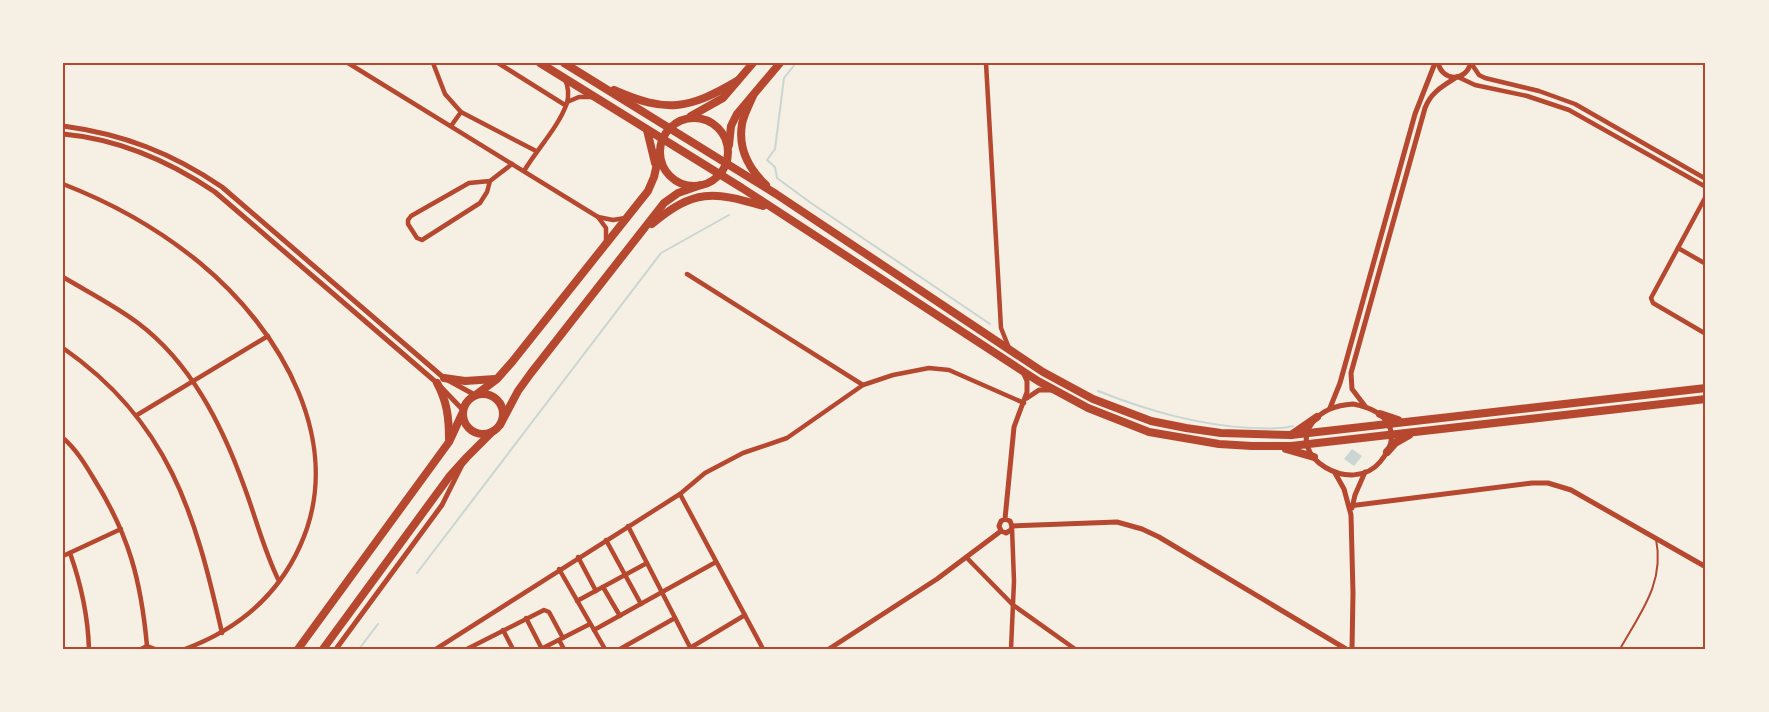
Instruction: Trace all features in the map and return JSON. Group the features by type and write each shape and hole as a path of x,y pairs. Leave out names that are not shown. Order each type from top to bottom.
{"highway":[{"path":"540,63 719,174 1053,390 1088,408 1149,432 1219,444 1276,446 1414,433 1706,399"},
{"path":"564,63 776,194 1043,372 1093,399 1151,421 1221,433 1305,435 1389,423 1706,388"},
{"path":"298,649 449,442 469,398 496,379 512,362 648,191 656,168 662,138 669,128 723,98 753,63"},
{"path":"323,649 467,457 500,425 518,391 531,373 664,203 678,193 711,181 719,174 726,163 733,120 780,63"},
{"path":"585,76 641,102 654,105 687,104 704,99 736,81"},
{"path":"753,96 742,124 743,150 754,173 776,194"},
{"path":"687,118 704,119 719,128 724,135 728,152"},
{"path":"647,130 656,168"},
{"path":"660,151 661,161 672,178 681,183 701,185"},
{"path":"638,236 673,207 698,196 727,195 773,209"},
{"path":"449,442 448,411 441,380 496,379"},
{"path":"476,394 490,394 500,402 504,413 500,425"},
{"path":"462,412 463,420 470,430 481,434 492,432"},
{"path":"1380,414 1396,420 1412,422"},
{"path":"1290,435 1317,417"},
{"path":"1388,452 1395,443 1414,433"},
{"path":"1276,446 1314,456"}],"street":[{"path":"348,63 598,217 613,220 627,217"},
{"path":"432,63 445,94 461,112 536,151"},
{"path":"498,63 566,104"},
{"path":"986,63 1001,328 1009,348"},
{"path":"1436,63 1446,75 1458,77 1475,86 1527,96 1569,110 1706,187"},
{"path":"1330,408 1340,383 1415,114 1436,63"},
{"path":"1365,406 1352,389 1351,373 1425,108 1436,90 1467,72 1471,63"},
{"path":"1471,63 1479,75 1485,78 1539,91 1575,104 1706,179"},
{"path":"524,171 566,104 568,91 565,79"},
{"path":"566,104 583,97 595,97"},
{"path":"451,126 461,112"},
{"path":"63,126 132,141 164,153 194,168 222,187 441,380 462,412"},
{"path":"63,134 83,136 137,151 161,160 198,181 215,192 441,380 476,394"},
{"path":"490,181 488,192 480,203 422,240 417,238 408,224 411,216 470,183 490,181 512,164"},
{"path":"63,184 129,215 200,263 229,291 268,336 286,367 308,417 317,459 315,498 309,527 295,558 267,598 254,610 222,633 185,649"},
{"path":"1705,333 1651,301 1706,196"},
{"path":"598,217 606,228 606,244"},
{"path":"1678,248 1706,264"},
{"path":"687,274 863,385"},
{"path":"63,277 119,309 139,324 175,358 194,382 209,408 239,473 268,559 279,581"},
{"path":"137,415 268,336"},
{"path":"63,348 96,374 137,415 157,446 182,492 208,571 222,633"},
{"path":"436,649 558,569 680,494 705,473 743,453 788,438 863,385 893,375 929,368 949,370 1025,400"},
{"path":"1001,531 1000,523 1005,519 1014,427 1025,400 1028,384 1023,371"},
{"path":"1025,400 1039,390 1053,390"},
{"path":"1341,405 1365,406 1380,414 1389,423 1392,435 1388,452 1378,465 1355,475 1335,473 1323,467 1306,444 1305,435 1317,417 1330,408 1341,405"},
{"path":"63,438 85,463 122,529 140,588 147,646"},
{"path":"336,649 442,505 467,457"},
{"path":"1352,649 1351,506 1365,472"},
{"path":"1335,473 1351,506"},
{"path":"1351,506 1532,483 1548,483 1572,490 1706,567"},
{"path":"680,494 763,649"},
{"path":"1005,519 1010,521 1012,527 1014,582 1011,649"},
{"path":"1001,531 1006,533 1012,527 1117,522 1142,529 1346,649"},
{"path":"628,526 690,647"},
{"path":"63,556 122,529"},
{"path":"829,649 967,558 1001,531"},
{"path":"606,540 641,604"},
{"path":"70,553 87,617 89,649"},
{"path":"578,557 597,591"},
{"path":"967,558 1012,605 1075,649"},
{"path":"594,630 716,562"},
{"path":"577,601 647,563"},
{"path":"558,569 605,649"},
{"path":"603,587 620,616"},
{"path":"467,649 542,610 549,612 564,649"},
{"path":"681,649 690,647 745,615"},
{"path":"526,618 542,649 590,624"},
{"path":"620,649 675,618"},
{"path":"503,630 513,649"},
{"path":"481,642 484,649"},
{"path":"141,649 147,646 155,649"}],"lane":[{"path":"1620,649 1656,581 1659,563 1656,539"}],"shaded area":[{"path":"1352,449 1362,456 1354,466 1344,459"}],"waterway":[{"path":"796,63 784,78 775,149 767,160 775,167 777,178 990,324"},
{"path":"417,573 661,253 729,215"},
{"path":"1098,391 1155,411 1211,424 1251,428 1293,426"},
{"path":"359,649 378,624"}]}
